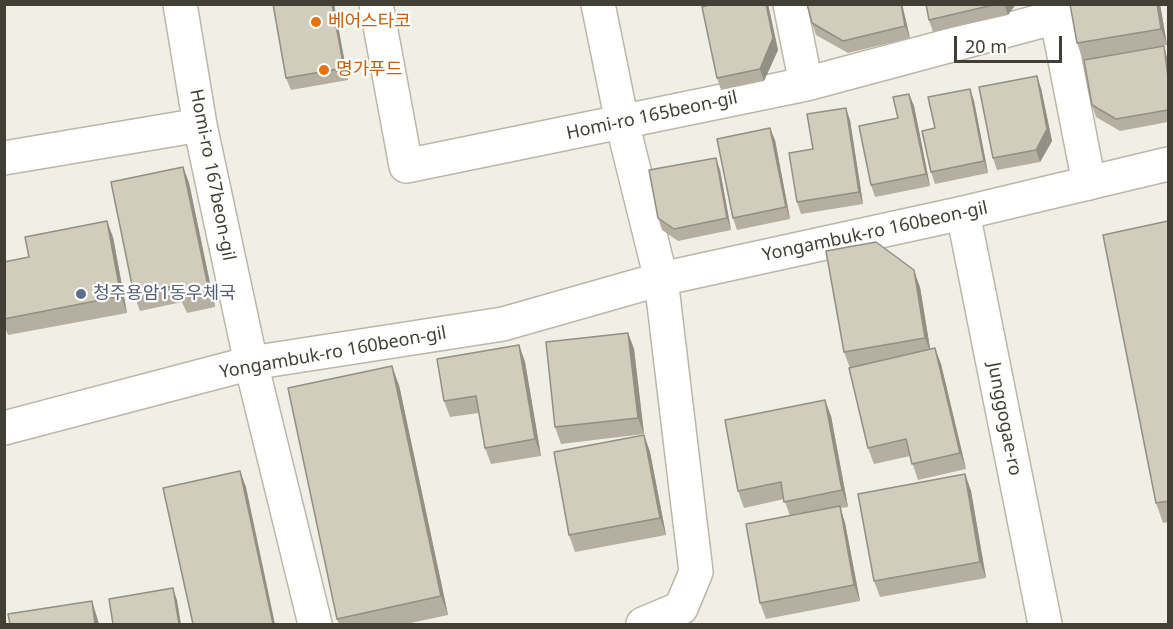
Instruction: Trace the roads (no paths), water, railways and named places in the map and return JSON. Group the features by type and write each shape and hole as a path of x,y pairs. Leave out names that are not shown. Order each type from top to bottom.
{"street":[{"name":"Homi-ro 167beon-gil","path":"180,4 200,125 251,363 315,624"},
{"name":"Homi-ro 165beon-gil","path":"376,4 406,166 807,84 1055,11"},
{"path":"598,4 622,122 661,279 696,572 681,608 643,624"},
{"path":"790,4 807,84"},
{"path":"1055,11 1089,183"},
{"path":"4,158 200,125"},
{"name":"Yongambuk-ro 160beon-gil","path":"4,428 251,363 504,324 661,279 963,213 1168,164"},
{"name":"Junggogae-ro","path":"963,213 1045,624"}],"place":[{"name":"베어스타코","path":"316,22"},
{"name":"명가푸드","path":"324,70"},
{"name":"청주용암1동우체국","path":"81,294"}]}
